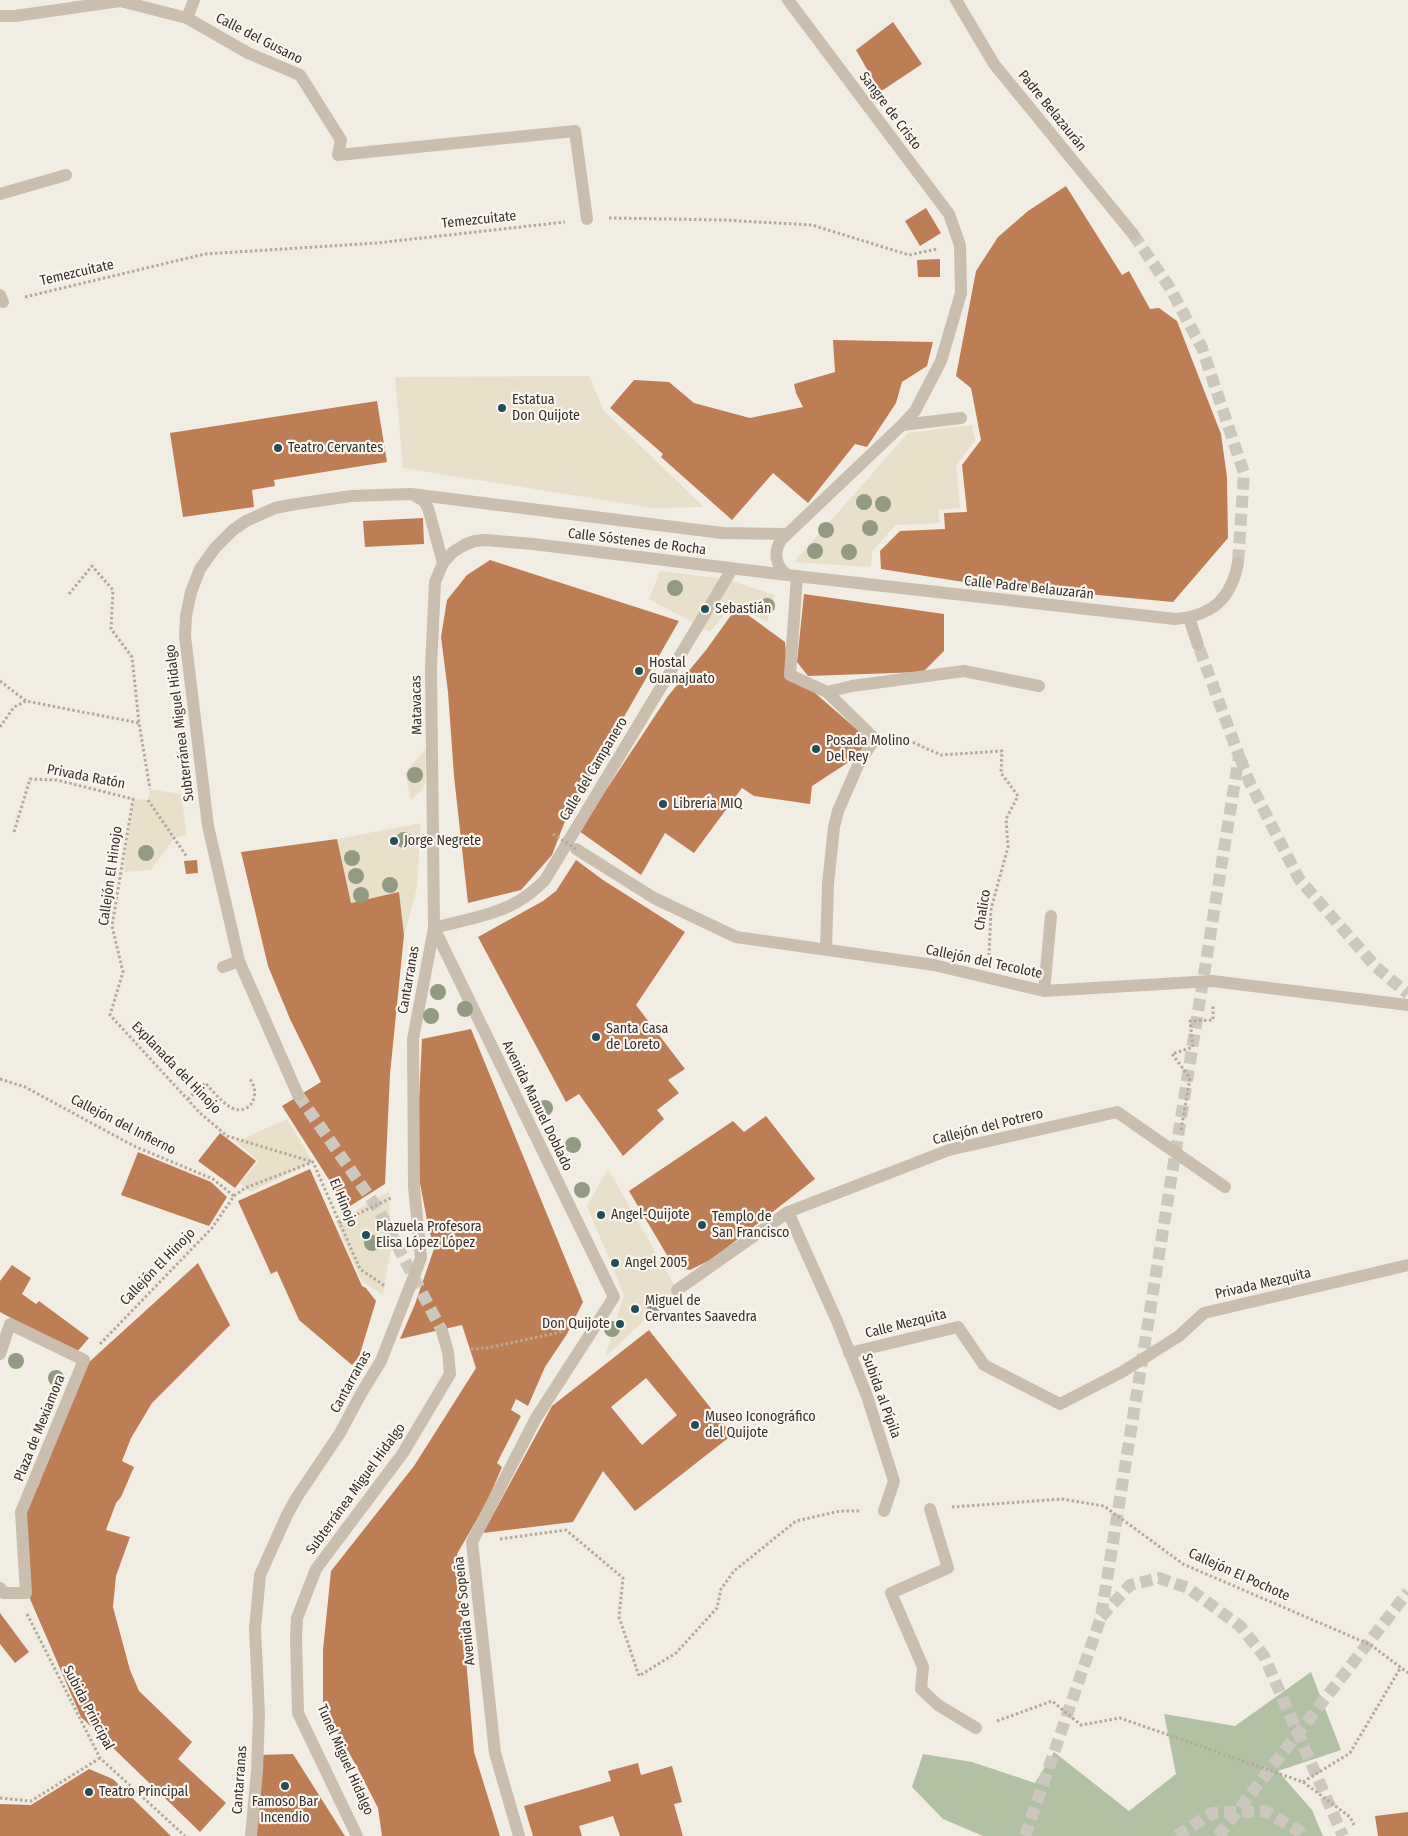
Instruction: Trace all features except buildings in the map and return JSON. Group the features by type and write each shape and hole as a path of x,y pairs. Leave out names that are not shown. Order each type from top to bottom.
{"street":[{"path":"187,18 194,0"},
{"name":"Sangre de Cristo","path":"788,0 949,214 960,245"},
{"name":"Padre Belazaurán","path":"956,0 994,64 1133,234"},
{"name":"Calle del Gusano","path":"0,16 15,16 120,1 187,18 248,53 300,75 342,140 338,155 575,131 586,219"},
{"path":"0,194 66,175"},
{"path":"826,949 828,884 834,827 838,811 859,763 875,739 827,692 790,675 792,576 779,566 776,551 781,540 915,411 941,361 961,293 960,245"},
{"path":"902,425 961,418"},
{"path":"411,494 420,498 428,508 442,564"},
{"name":"Calle Sóstenes de Rocha","path":"411,494 722,533 787,534"},
{"name":"Subterránea Miguel Hidalgo","path":"298,1095 239,961 208,826 185,636 187,604 194,580 207,558 222,540 246,521 262,513 290,505 350,496 411,494"},
{"name":"Calle Sóstenes de Rocha","path":"442,564 453,552 464,545 485,540 533,544 792,576"},
{"name":"Calle Padre Belauzarán","path":"792,576 1175,619 1189,618 1213,608 1227,594 1235,579 1238,563"},
{"name":"Matavacas","path":"434,928 431,667 435,582 442,564"},
{"name":"Calle del Campanero","path":"434,928 515,904 545,880 732,569"},
{"path":"1189,618 1198,645"},
{"path":"827,692 852,686 964,671 1039,686"},
{"name":"Callejón del Tecolote","path":"576,849 654,898 736,937 934,966 1044,991 1212,981 1408,1005"},
{"path":"1044,991 1051,916"},
{"name":"Cantarranas","path":"251,1836 255,1802 259,1714 254,1629 260,1575 290,1509 340,1433 381,1362 422,1258 414,1187 413,1039 434,928"},
{"name":"Avenida Manuel Doblado","path":"434,928 614,1297"},
{"path":"223,967 239,961"},
{"name":"Callejón del Potrero","path":"678,1290 788,1212 949,1150 1117,1112 1225,1187"},
{"name":"Subida al Pípila","path":"788,1212 837,1321 867,1396 894,1481 884,1511"},
{"name":"Privada Mezquita","path":"1060,1404 1131,1367 1179,1336 1204,1313 1408,1265"},
{"name":"Avenida de Sopeña","path":"519,1836 495,1754 472,1542 536,1418 614,1297"},
{"path":"0,1354 10,1324 84,1360"},
{"name":"Calle Mezquita","path":"849,1353 958,1327 984,1365 1060,1404"},
{"name":"Subterránea Miguel Hidalgo","path":"357,1836 298,1713 296,1638 298,1618 316,1570 399,1459 450,1374 448,1352 442,1331"},
{"name":"Plaza de Mexiamora","path":"16,1593 26,1593 22,1512 84,1360"},
{"path":"930,1508 948,1568 891,1593 923,1667 921,1689 938,1705 976,1728"},
{"path":"0,1588 4,1593 16,1593"}],"path":[{"name":"Temezcuitate","path":"1,299 205,254 377,243 596,218 713,220 812,225 909,255 960,245"},
{"path":"68,594 92,566 113,590 111,629 132,657 139,723 150,790"},
{"path":"0,681 26,701 139,723"},
{"path":"0,727 14,707 26,701"},
{"name":"Chalico","path":"875,739 878,736 894,742 912,742 940,755 1002,752 1001,773 1018,796 1006,819 1008,847 992,909 988,978"},
{"name":"Privada Ratón","path":"14,832 30,779 56,780 133,798"},
{"name":"Callejón El Hinojo","path":"110,1015 123,972 112,926 133,798"},
{"path":"148,800 187,857"},
{"path":"553,834 576,849"},
{"path":"1177,1155 1190,1078 1172,1054 1193,1047 1190,1021 1213,1020 1212,981"},
{"name":"Explanada del Hinojo","path":"110,1015 200,1113 227,1136 314,1162"},
{"name":"Callejón del Infierno","path":"0,1079 25,1086 134,1146 213,1179 234,1196"},
{"path":"188,1099 205,1083 230,1107 235,1109 246,1108 251,1104 255,1094 255,1088 250,1079"},
{"name":"Callejón El Hinojo","path":"84,1360 212,1228 234,1196 245,1188 314,1162"},
{"name":"El Hinojo","path":"314,1162 360,1269 405,1299"},
{"path":"339,1222 414,1187"},
{"path":"448,1352 488,1348 561,1332 583,1345"},
{"name":"Callejón El Pochote","path":"930,1508 1062,1499 1104,1506 1183,1564 1371,1645 1408,1674"},
{"path":"472,1542 566,1530 623,1578 619,1617 639,1676 676,1653 717,1608 721,1589 734,1571 796,1521 840,1511 884,1511"},
{"name":"Subida Principal","path":"16,1593 100,1758 185,1836"},
{"path":"1303,1782 1350,1753 1401,1667"},
{"path":"976,1728 1052,1701 1081,1724 1120,1718 1303,1782 1350,1817 1354,1825"},
{"path":"0,1798 31,1801 100,1758"}],"green space":[{"path":"1311,1672 1341,1750 1278,1771 1312,1810 1323,1836 983,1836 943,1819 912,1787 923,1754 972,1762 1035,1783 1054,1752 1129,1811 1176,1774 1164,1714 1235,1726"}],"shaded area":[{"path":"589,376 604,411 704,507 653,508 403,468 395,377"},
{"path":"972,425 975,440 956,466 960,508 938,510 940,523 896,525 872,551 871,567 794,562 908,433"},
{"path":"660,571 726,579 775,595 767,622 733,604 710,632 649,599"},
{"path":"426,749 425,784 420,792 411,800 405,773"},
{"path":"150,789 181,794 187,835 174,838 151,870 124,872 133,799 148,800"},
{"path":"421,823 417,888 404,935 399,892 351,903 337,839"},
{"path":"287,1119 313,1162 250,1192 240,1183 259,1161 236,1142"},
{"path":"608,1169 677,1290 605,1357 624,1295 587,1206"},
{"name":"Plazuela Profesora Elisa López López","path":"389,1191 391,1248 383,1295 362,1282 336,1222"}],"tunnel":[{"path":"1133,234 1170,288 1202,348 1244,473 1238,563"},
{"path":"1025,1836 1101,1617 1239,756 1198,645"},
{"path":"1240,758 1249,781 1299,879 1376,967 1408,994"},
{"path":"298,1095 378,1209 442,1331"},
{"path":"1101,1617 1130,1585 1159,1578 1188,1588 1240,1626 1264,1656 1343,1836"},
{"path":"1218,1836 1408,1592"},
{"path":"1177,1836 1212,1813 1265,1811 1299,1831 1303,1836"}],"place":[{"name":"Estatua Don Quijote","path":"502,408"},
{"name":"Teatro Cervantes","path":"278,448"},
{"name":"Sebastián","path":"705,609"},
{"name":"Hostal Guanajuato","path":"639,671"},
{"name":"Posada Molino Del Rey","path":"816,749"},
{"name":"Librería MIQ","path":"663,804"},
{"name":"Jorge Negrete","path":"394,841"},
{"name":"Santa Casa de Loreto","path":"596,1037"},
{"name":"Angel-Quijote","path":"601,1215"},
{"name":"Templo de San Francisco","path":"702,1225"},
{"name":"Plazuela Profesora Elisa López López","path":"366,1235"},
{"name":"Angel 2005","path":"615,1263"},
{"name":"Miguel de Cervantes Saavedra","path":"635,1309"},
{"name":"Don Quijote","path":"620,1324"},
{"name":"Museo Iconográfico del Quijote","path":"695,1425"},
{"name":"Famoso Bar Incendio","path":"285,1786"},
{"name":"Teatro Principal","path":"89,1792"}]}
